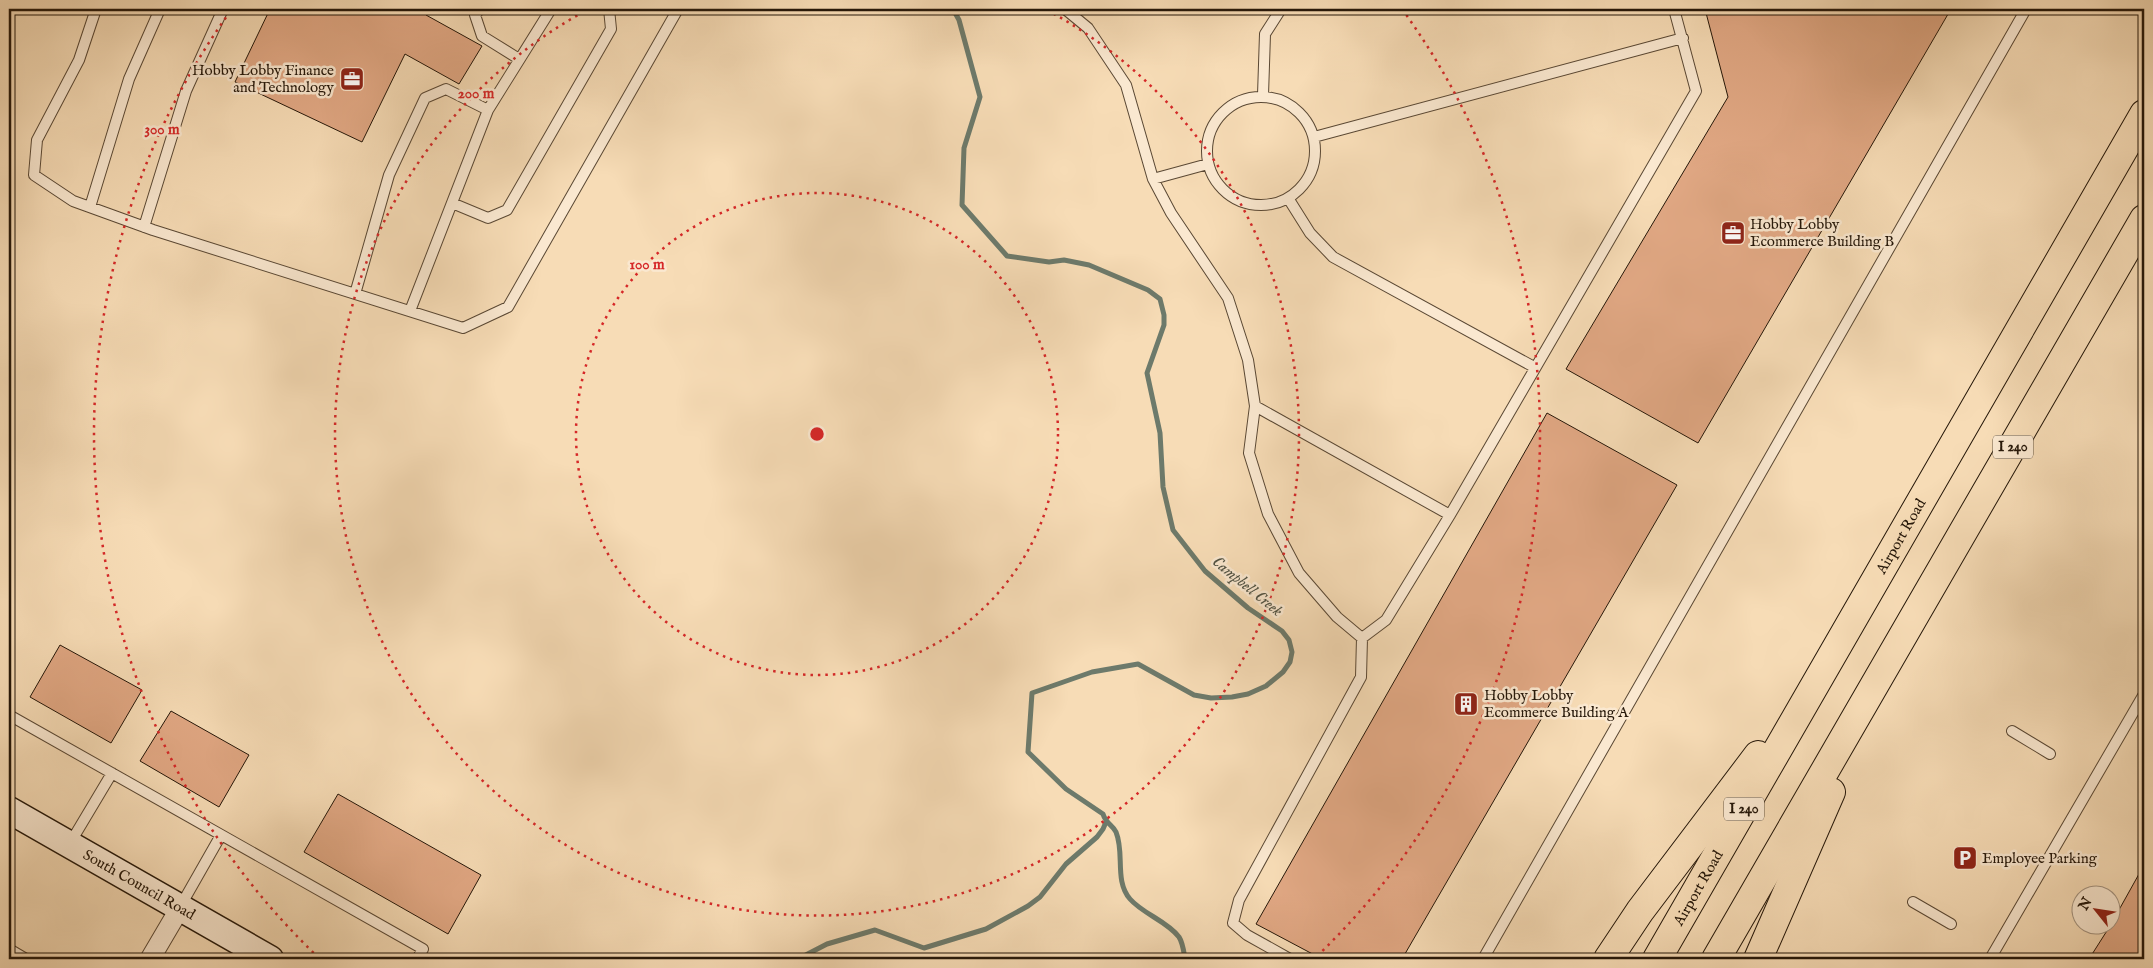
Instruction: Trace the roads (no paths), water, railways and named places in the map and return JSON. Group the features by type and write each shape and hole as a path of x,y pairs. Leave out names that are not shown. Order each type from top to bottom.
{"highway":[{"name":"Airport Road","path":"1657,959 2144,114"},
{"name":"I 240","path":"1716,959 1882,676 2144,219"},
{"path":"1608,959 1640,911 1831,660"},
{"path":"1758,959 1882,676"}],"main road":[{"name":"South Council Road","path":"9,810 270,959"}],"street":[{"path":"150,959 180,908"}],"lane":[{"path":"96,9 79,60 37,140 34,175 73,200 144,227 464,328 508,307 678,9"},
{"path":"90,207 129,79 160,9"},
{"path":"144,227 186,91 223,9"},
{"path":"480,9 475,15 482,36 519,59"},
{"path":"410,311 488,110 551,9"},
{"path":"452,203 488,218 507,210 611,29 609,9"},
{"path":"1065,9 1088,28 1126,85 1153,179 1171,213 1228,298 1248,360 1255,406 1249,453 1268,514 1299,573 1336,617 1362,638"},
{"path":"1263,95 1265,34 1280,9"},
{"path":"1362,638 1386,620 1450,515 1534,367 1696,91 1674,9"},
{"path":"1483,959 2026,9"},
{"path":"1314,137 1683,38"},
{"path":"355,294 389,175 425,98 446,90 488,110"},
{"path":"1263,95 1283,102 1297,110 1307,123 1314,137 1315,151 1311,172 1300,190 1275,204 1261,206 1240,201 1222,189 1213,178 1208,164 1207,147 1211,130 1221,115 1234,104 1263,95"},
{"path":"1153,179 1208,164"},
{"path":"1288,198 1310,233 1333,257 1534,367"},
{"path":"1255,406 1450,515"},
{"path":"1290,959 1247,935 1232,923 1239,900 1361,677 1362,638"},
{"path":"1990,959 2144,694"},
{"path":"9,714 423,949 417,959"},
{"path":"2012,731 2050,754"},
{"path":"69,845 112,773"},
{"path":"180,908 221,834"},
{"path":"1913,902 1952,924"},
{"path":"9,949 26,959"}],"waterway":[{"name":"Campbell Creek","path":"953,9 959,20 980,97 964,148 962,205 1007,256 1049,262 1064,260 1089,265 1148,290 1160,299 1164,315 1164,325 1147,373 1160,433 1163,487 1173,530 1205,571 1248,608 1282,631 1289,640 1292,652 1290,662 1283,672 1266,686 1248,694 1232,697 1211,698 1194,695 1138,664 1092,672 1032,693 1028,752 1066,789 1103,814 1115,830 1119,840 1122,884 1125,892 1141,909 1174,931 1179,937 1185,959"},
{"path":"798,959 827,944 875,930 924,948 986,929 1028,906 1040,897 1066,864 1097,837 1106,822"}],"place":[{"name":"Hobby Lobby Finance and Technology","path":"352,79"},
{"name":"Hobby Lobby Ecommerce Building B","path":"1733,233"},
{"name":"Hobby Lobby Ecommerce Building A","path":"1466,704"},
{"name":"Employee Parking","path":"1965,858"}]}
